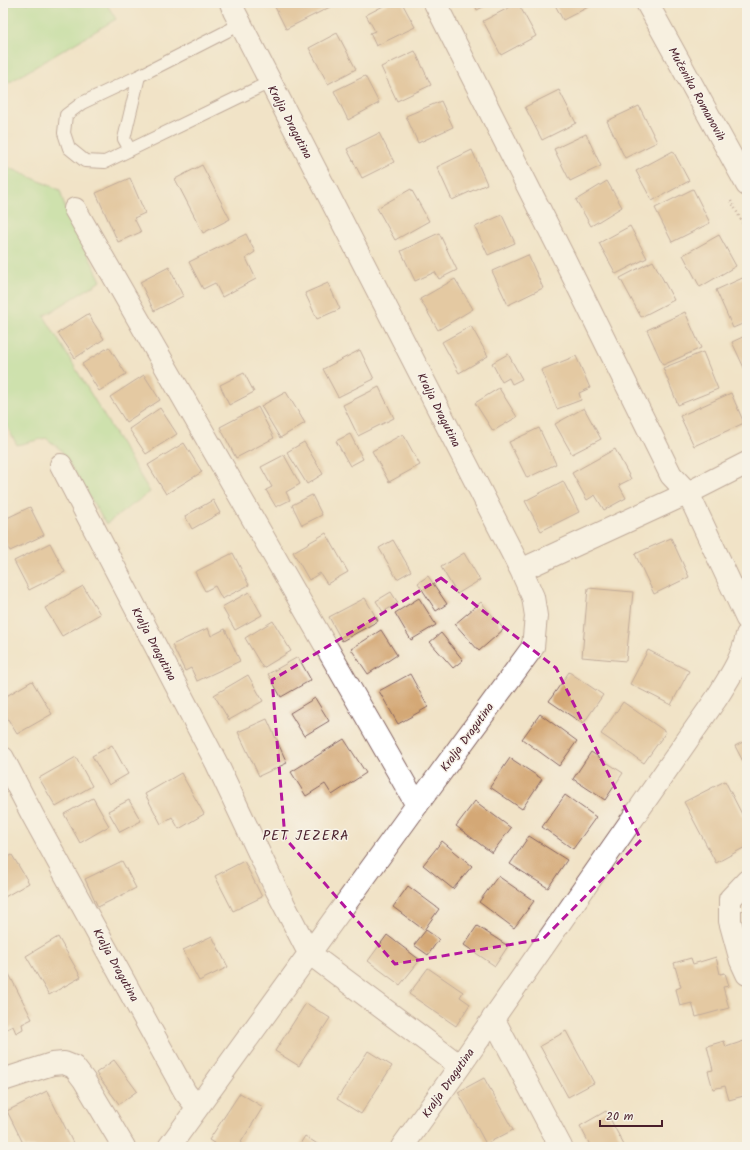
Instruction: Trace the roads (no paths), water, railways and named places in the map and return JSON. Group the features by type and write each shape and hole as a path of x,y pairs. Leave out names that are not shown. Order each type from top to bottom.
{"street":[{"name":"Kralja Dragutina","path":"169,1147 533,647 536,616 533,597 521,570 270,82 231,3"},
{"path":"435,3 564,258 671,475 688,492 747,619"},
{"name":"Mučenika Romanovih","path":"647,3 747,185"},
{"path":"75,209 417,805"},
{"path":"521,570 747,463"},
{"name":"Kralja Dragutina","path":"61,465 217,764 277,891 309,953"},
{"name":"Kralja Dragutina","path":"402,1147 716,699 739,663 747,636"},
{"name":"Kralja Dragutina","path":"3,758 33,816 185,1092 197,1107"},
{"path":"747,881 730,899 730,921 741,961 747,974"},
{"path":"309,953 460,1066"},
{"path":"493,1018 562,1147"},
{"path":"3,1080 52,1064 64,1063 74,1067 84,1080 124,1147"}],"lane":[{"path":"241,24 82,103 66,115 64,133 70,148 85,161 105,162 270,82"},
{"path":"130,150 124,139 139,76"}],"district":[{"name":"PET JEZERA","path":"306,835"}]}
